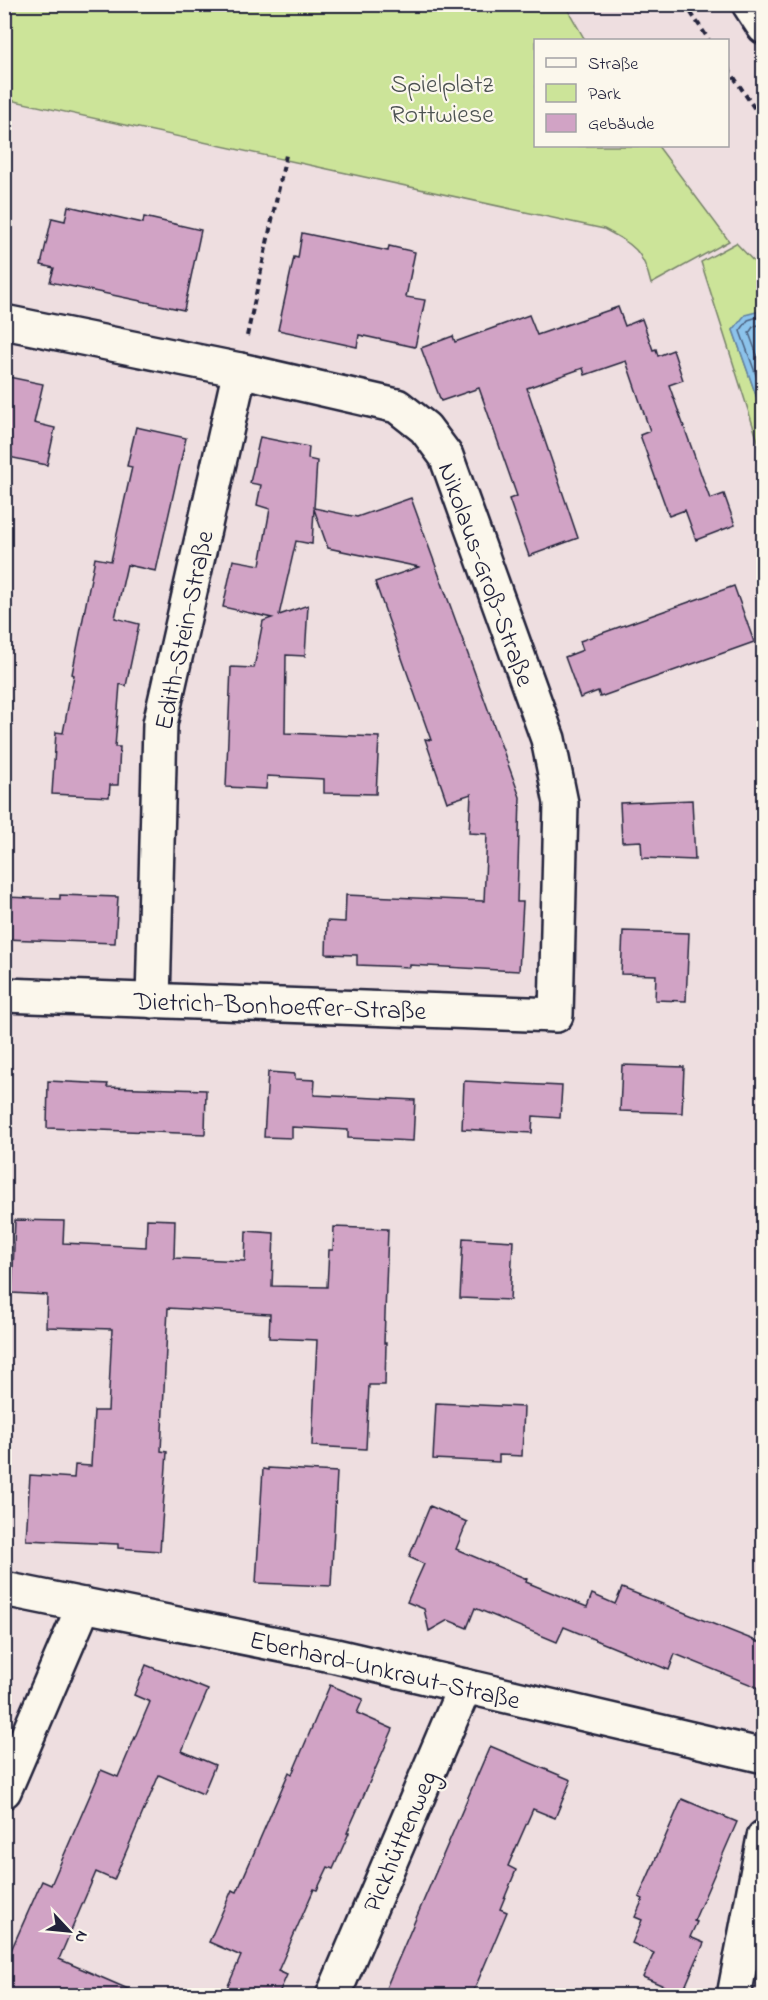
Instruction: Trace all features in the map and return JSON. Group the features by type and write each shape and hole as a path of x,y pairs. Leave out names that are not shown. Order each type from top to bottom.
{"street":[{"path":"749,4 764,27"},
{"name":"Nikolaus-Groß-Straße","path":"4,322 240,370 397,406 425,428 446,456 548,739 561,803 556,1015"},
{"name":"Edith-Stein-Straße","path":"153,1002 160,724 240,370"},
{"name":"Dietrich-Bonhoeffer-Straße","path":"4,995 556,1015"},
{"name":"Eberhard-Unkraut-Straße","path":"4,1589 336,1656 764,1756"},
{"path":"4,1791 84,1605"},
{"name":"Pickhüttenweg","path":"333,1995 465,1686"},
{"path":"734,1995 764,1837"}],"path":[{"path":"685,4 708,39"},
{"path":"729,70 764,123"},
{"path":"240,370 286,155"}],"green space":[{"name":"Spielplatz Rottwiese","path":"5,4 565,5 584,39 534,39 534,147 659,147 729,241 651,284 641,256 636,250 604,229 5,99"},
{"path":"736,243 763,271 763,310 733,330 763,415 763,457 701,262"}],"water":[{"path":"764,310 763,415 733,330 745,315"}],"building":[{"path":"68,206 143,223 144,217 201,230 184,310 50,282 54,268 41,265 52,218 65,221"},
{"path":"302,233 388,251 389,246 415,252 406,297 425,300 415,347 359,335 357,347 278,330 294,257 298,258"},
{"path":"618,307 625,326 642,319 653,350 656,349 658,356 673,350 683,380 669,385 710,499 724,494 735,525 696,540 685,510 669,516 640,435 650,431 626,361 585,375 583,368 527,388 578,538 529,556 509,499 517,496 479,388 441,401 421,348 453,336 455,342 529,315 537,335"},
{"path":"4,376 43,384 34,423 55,428 47,465 4,456"},
{"path":"136,427 186,438 156,571 127,565 115,618 139,624 126,686 120,684 115,747 120,747 118,785 110,785 109,797 52,794 56,732 63,733 95,558 111,561 132,467 127,466"},
{"path":"260,437 309,447 308,459 317,461 314,508 357,517 411,498 520,797 517,902 523,902 519,971 410,965 410,967 357,965 357,955 326,954 327,921 345,922 346,895 484,901 487,834 469,833 471,794 447,802 425,739 431,740 375,582 419,567 328,548 314,509 312,544 296,541 279,615 308,605 305,656 286,655 285,733 379,737 376,794 324,793 324,779 267,776 266,789 226,787 231,667 254,668 263,621 272,618 223,607 233,560 260,565 270,509 257,505 261,485 250,483"},
{"path":"734,586 754,642 600,697 598,691 580,698 565,657 583,650 580,641"},
{"path":"692,800 695,860 642,858 641,841 622,842 620,803"},
{"path":"60,895 118,897 115,943 4,939 4,897 60,899"},
{"path":"623,931 689,933 686,1001 655,1000 656,975 621,974"},
{"path":"622,1065 684,1067 682,1113 620,1111"},
{"path":"268,1072 295,1074 295,1079 315,1080 314,1095 415,1100 413,1141 348,1138 348,1130 292,1127 292,1138 264,1137"},
{"path":"48,1081 108,1084 107,1087 206,1090 205,1134 47,1128"},
{"path":"464,1081 562,1086 560,1118 533,1116 532,1133 462,1129"},
{"path":"147,1219 175,1220 174,1258 245,1261 246,1231 274,1233 272,1286 327,1287 329,1250 333,1250 334,1227 388,1229 384,1343 386,1343 385,1385 369,1385 366,1449 312,1446 317,1340 269,1338 270,1314 168,1308 161,1451 167,1452 160,1551 118,1548 118,1544 26,1540 30,1475 74,1478 75,1465 91,1466 94,1411 108,1411 112,1329 46,1327 47,1295 12,1293 15,1220 64,1221 63,1243 146,1247"},
{"path":"463,1238 513,1241 510,1300 460,1298"},
{"path":"436,1403 524,1407 522,1456 499,1455 499,1462 433,1459"},
{"path":"268,1468 337,1472 331,1586 256,1583 263,1469 268,1470"},
{"path":"430,1506 467,1522 456,1549 527,1579 526,1582 587,1607 592,1594 615,1604 622,1588 764,1644 764,1690 675,1654 669,1670 564,1627 557,1642 475,1608 467,1628 448,1620 429,1631 424,1609 407,1602 424,1564 409,1557"},
{"path":"146,1665 208,1690 182,1751 215,1765 203,1794 159,1775 114,1880 96,1872 59,1959 142,1995 4,1995 4,1966 42,1881 51,1885 101,1770 118,1777 150,1702 134,1695"},
{"path":"330,1685 363,1699 357,1713 393,1729 333,1869 328,1867 317,1890 314,1889 278,1971 287,1975 278,1995 224,1995 241,1956 209,1942 232,1890 237,1892 289,1772 292,1774"},
{"path":"490,1746 571,1780 555,1818 533,1809 508,1866 516,1870 500,1909 507,1912 472,1995 383,1995"},
{"path":"682,1799 737,1822 694,1921 697,1922 690,1937 704,1943 682,1994 643,1977 654,1953 632,1943 642,1920 635,1917 643,1899 639,1897"}]}
